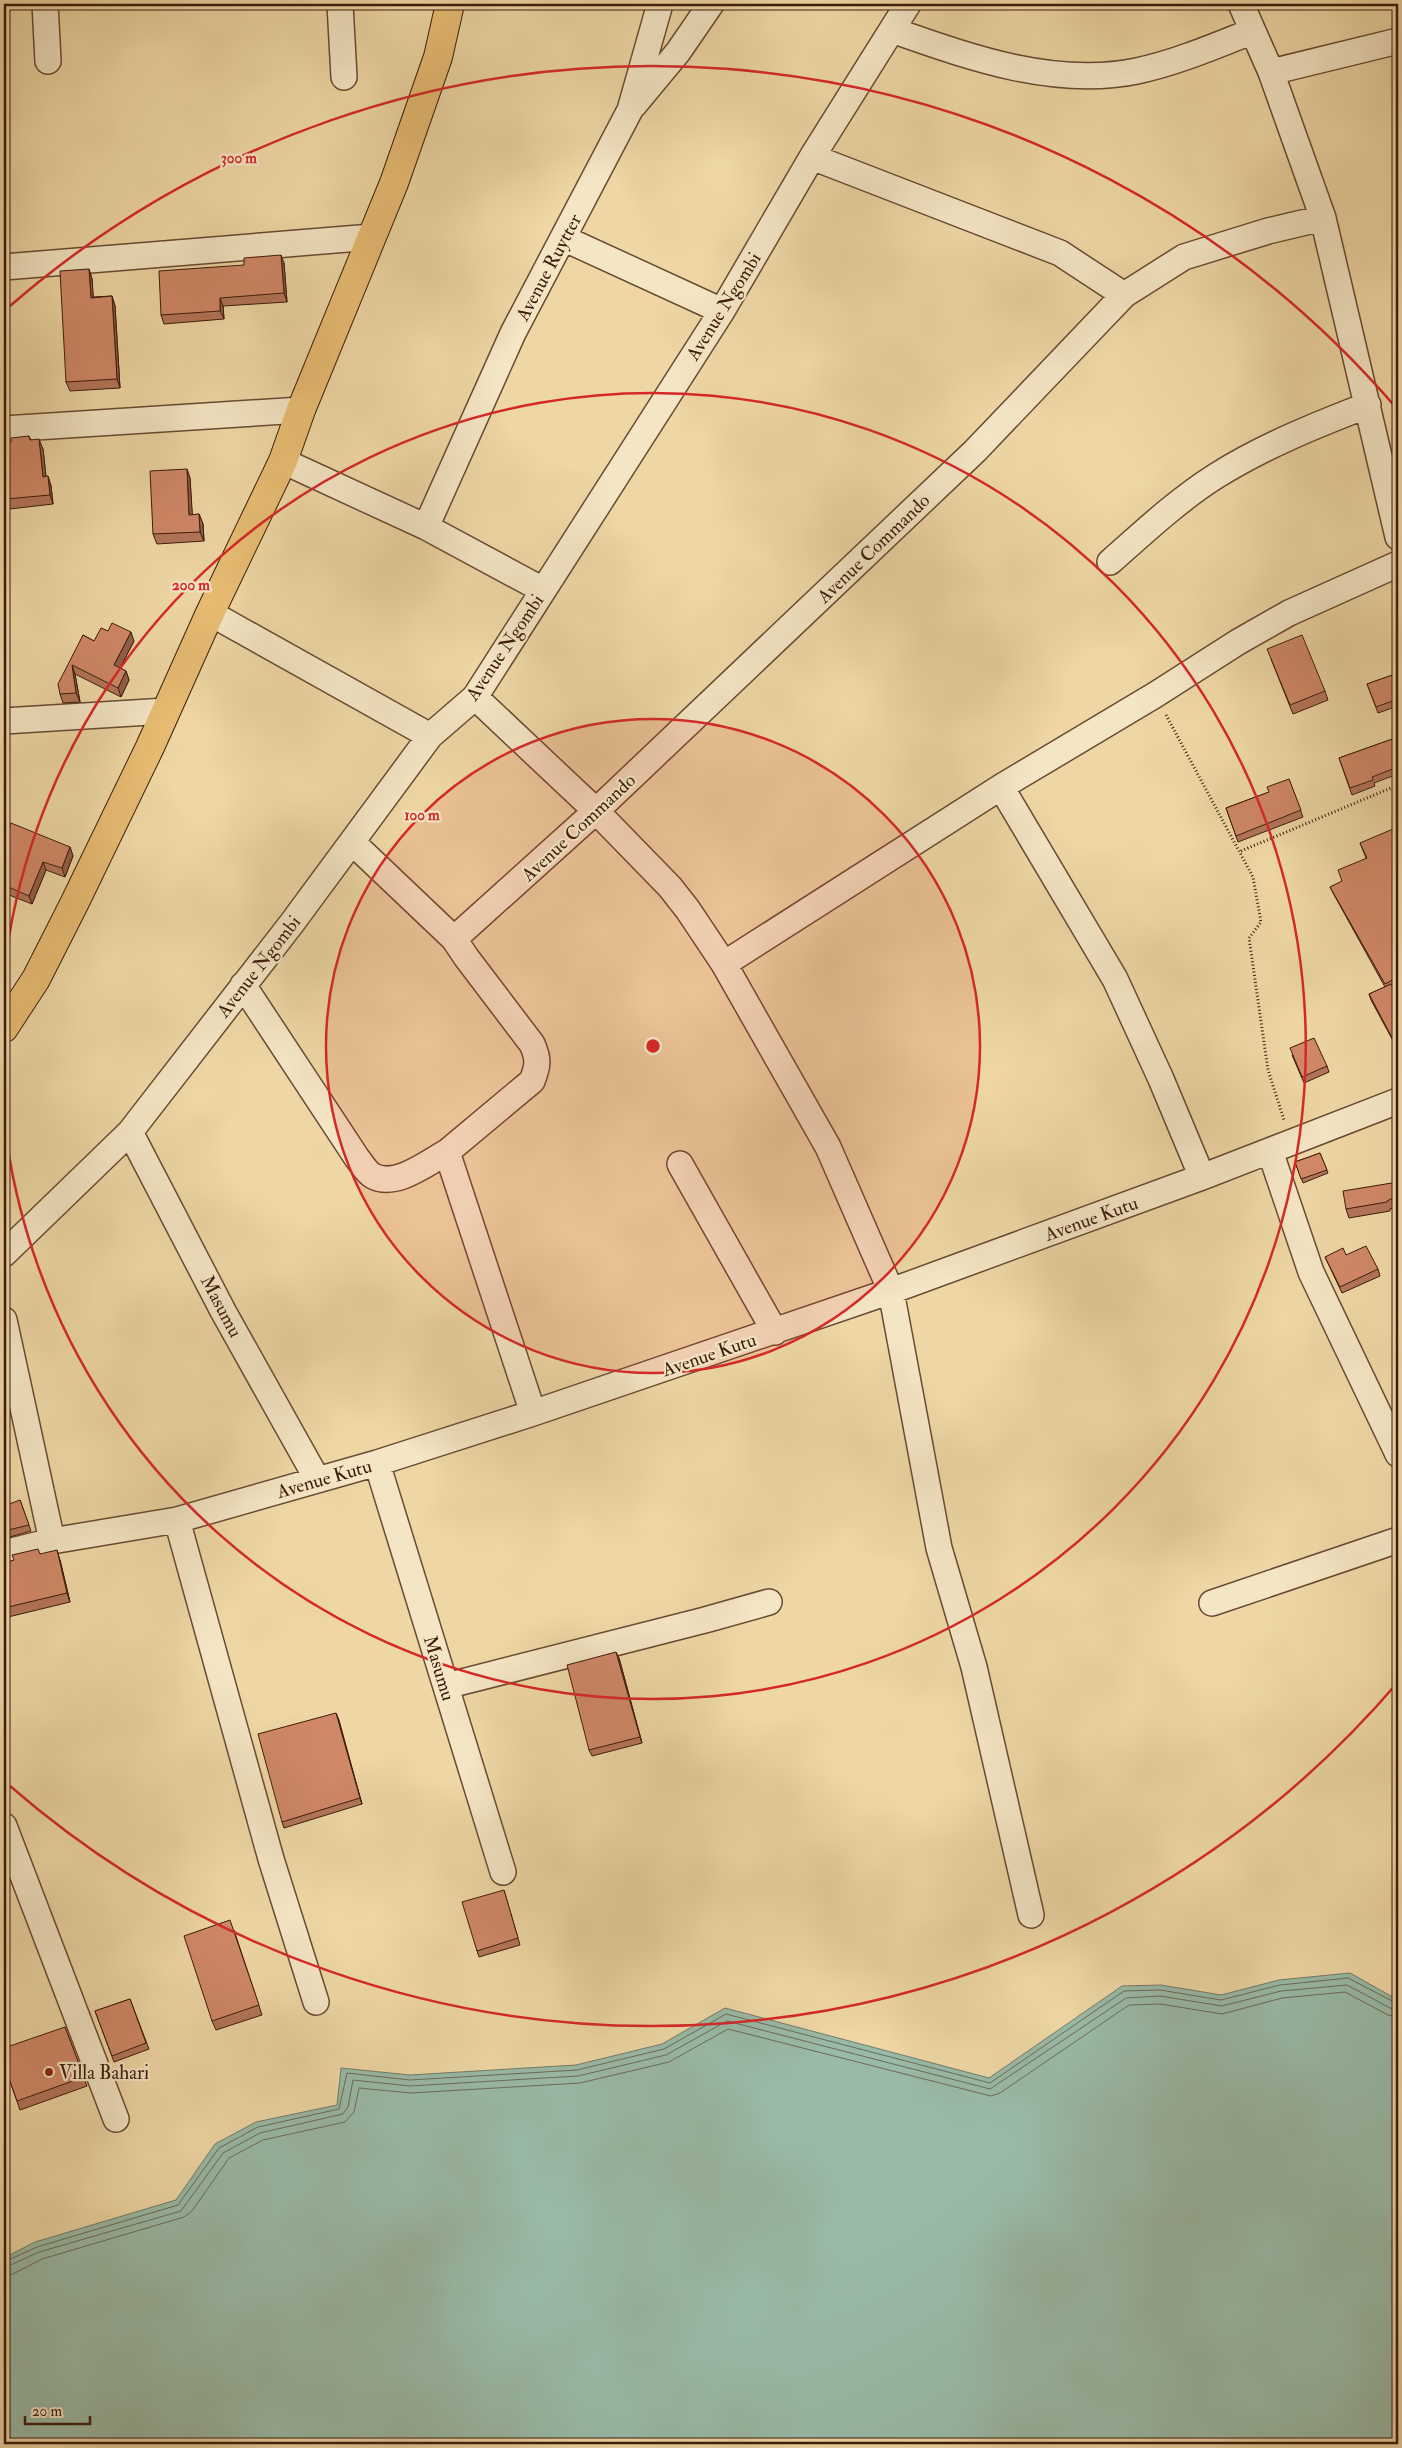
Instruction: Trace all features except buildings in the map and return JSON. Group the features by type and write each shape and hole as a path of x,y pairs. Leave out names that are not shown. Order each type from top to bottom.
{"main road":[{"path":"4,1028 36,979 66,920 283,460 301,410 394,183 438,57 450,4"}],"street":[{"path":"45,4 48,61"},
{"path":"340,4 344,77"},
{"name":"Avenue Ruytter","path":"426,527 512,333 630,110 660,4"},
{"path":"630,110 678,52 711,4"},
{"name":"Avenue Ngombi","path":"4,1254 130,1132 352,842 430,736 475,697 722,311 812,157 908,4"},
{"path":"1241,4 1271,72 1323,218 1398,537"},
{"path":"892,30 980,61 1065,74 1098,75 1136,71 1182,59 1253,31"},
{"path":"1271,72 1398,41"},
{"path":"812,157 1060,253 1124,295"},
{"name":"Avenue Commando","path":"454,939 596,811 975,451 1124,295 1184,257 1268,230 1323,218"},
{"path":"4,267 372,237"},
{"path":"563,238 722,311"},
{"path":"1110,562 1177,504 1216,476 1281,441 1368,405"},
{"path":"4,429 301,410"},
{"path":"283,460 426,527 543,590"},
{"path":"724,964 1001,787 1155,695 1238,642 1288,613 1398,564"},
{"path":"210,613 430,736"},
{"path":"475,697 596,811 670,887 724,964 828,1147 891,1291 939,1548 974,1667 1031,1915"},
{"path":"4,722 166,711"},
{"path":"1001,787 1115,979 1161,1079 1202,1177"},
{"path":"243,985 357,1158 372,1176 384,1180 402,1176 447,1152 532,1081 538,1067 538,1056 532,1044 454,939 352,842"},
{"name":"Avenue Kutu","path":"4,1553 52,1542 177,1520 377,1463 532,1413 891,1291 1202,1177 1398,1101"},
{"name":"Masumu","path":"130,1132 223,1311 317,1479"},
{"path":"1280,1147 1311,1272 1398,1454"},
{"path":"447,1152 532,1413"},
{"path":"680,1164 775,1332"},
{"path":"4,1320 52,1542"},
{"name":"Masumu","path":"377,1463 504,1872"},
{"path":"177,1520 271,1859 316,2002"},
{"path":"1212,1603 1398,1540"},
{"path":"446,1686 705,1620 768,1602"},
{"path":"4,1826 116,2119"}],"path":[{"path":"1155,695 1241,851 1253,877 1261,922 1249,938 1280,1147"},
{"path":"1241,851 1398,786"}],"water":[{"path":"1350,1973 1398,2000 1398,2444 4,2444 4,2258 35,2242 176,2200 215,2144 256,2122 337,2105 341,2068 410,2075 576,2065 662,2044 725,2008 989,2078 1122,1986 1161,1985 1221,1995 1279,1980"}],"place":[{"name":"Villa Bahari","path":"49,2072"}]}
